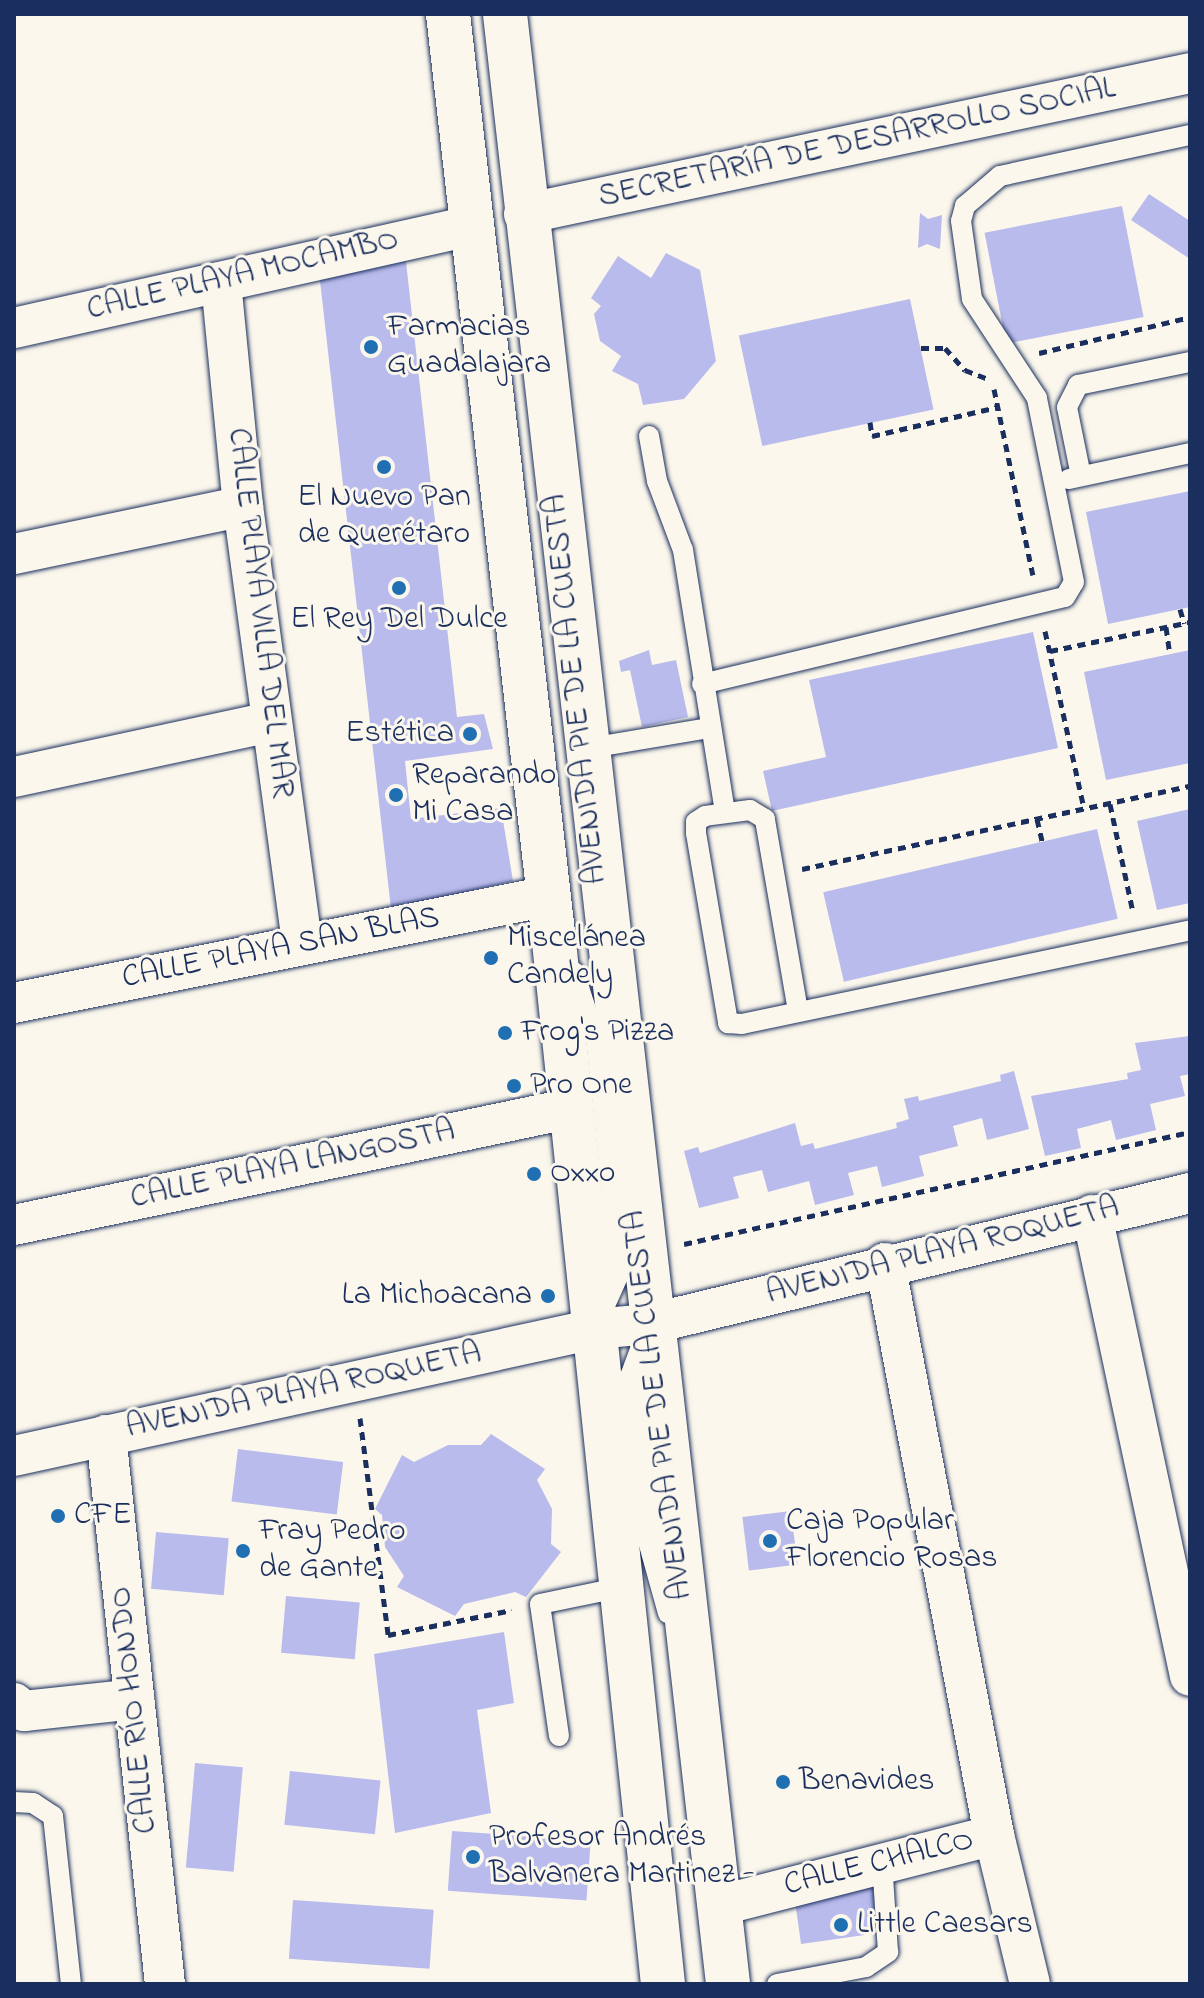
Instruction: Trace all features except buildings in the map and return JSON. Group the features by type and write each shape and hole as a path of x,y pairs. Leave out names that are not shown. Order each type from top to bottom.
{"main road":[{"name":"AVENIDA PIE DE LA CUESTA","path":"448,14 549,896 663,1984"},
{"name":"AVENIDA PIE DE LA CUESTA","path":"505,14 524,214 640,1254 728,1984"},
{"path":"472,226 524,214"}],"street":[{"name":"SECRETARÍA DE DESARROLLO SOCIAL","path":"524,214 1190,73"},
{"name":"CALLE PLAYA MOCAMBO","path":"14,328 472,226"},
{"name":"CALLE PLAYA VILLA DEL MAR","path":"221,282 243,506 302,943"},
{"path":"14,554 243,506"},
{"path":"14,777 271,722"},
{"name":"CALLE PLAYA SAN BLAS","path":"14,1003 549,896"},
{"name":"CALLE PLAYA LANGOSTA","path":"14,1225 572,1108"},
{"name":"AVENIDA PLAYA ROQUETA","path":"14,1456 594,1329 650,1324 885,1263 1190,1193"},
{"path":"1092,1215 1190,1676"},
{"path":"885,1263 994,1835 1030,1984"},
{"name":"CALLE RÍO HONDO","path":"106,1435 165,1984"},
{"path":"14,1703 24,1711 134,1699"},
{"name":"CALLE CHALCO","path":"718,1906 994,1835"}],"lane":[{"path":"702,684 1065,597 1074,582 1037,398 972,299 961,221 965,206 1000,176 1190,135"},
{"path":"1081,476 1067,407 1078,385 1190,362"},
{"path":"649,436 657,481 683,550 725,813"},
{"path":"1053,483 1190,453"},
{"path":"584,749 710,728"},
{"path":"798,1011 778,874 765,819 750,810 725,813 696,822 723,1013 728,1023 742,1024 1190,930"},
{"path":"549,896 596,1040 620,1272 594,1329"},
{"path":"559,1736 540,1604 623,1587"},
{"path":"14,1802 33,1803 53,1816 71,1984"},
{"path":"777,1984 866,1967 888,1952 882,1862"}],"path":[{"path":"921,348 945,348 965,370 992,381"},
{"path":"870,422 872,436 998,407"},
{"path":"1050,651 1187,622 1180,609"},
{"path":"1166,627 1170,654"},
{"path":"778,874 1190,786"},
{"path":"1110,804 1139,940"},
{"path":"1037,819 1042,841"},
{"path":"640,1254 1190,1132"},
{"path":"355,1381 388,1635 540,1604"}],"place":[{"name":"Farmacias Guadalajara","path":"371,347"},
{"name":"El Nuevo Pan de Querétaro","path":"384,467"},
{"name":"El Rey Del Dulce","path":"399,588"},
{"name":"Estética","path":"470,734"},
{"name":"Reparando Mi Casa","path":"396,795"},
{"name":"Miscelánea Candely","path":"491,958"},
{"name":"Frog's Pizza","path":"505,1033"},
{"name":"Pro One","path":"514,1086"},
{"name":"Oxxo","path":"534,1174"},
{"name":"La Michoacana","path":"548,1296"},
{"name":"CFE","path":"58,1516"},
{"name":"Caja Popular Florencio Rosas","path":"770,1541"},
{"name":"Fray Pedro de Gante","path":"243,1551"},
{"name":"Benavides","path":"783,1782"},
{"name":"Profesor Andrés Balvanera Martinez -","path":"473,1857"},
{"name":"Little Caesars","path":"841,1925"}]}
